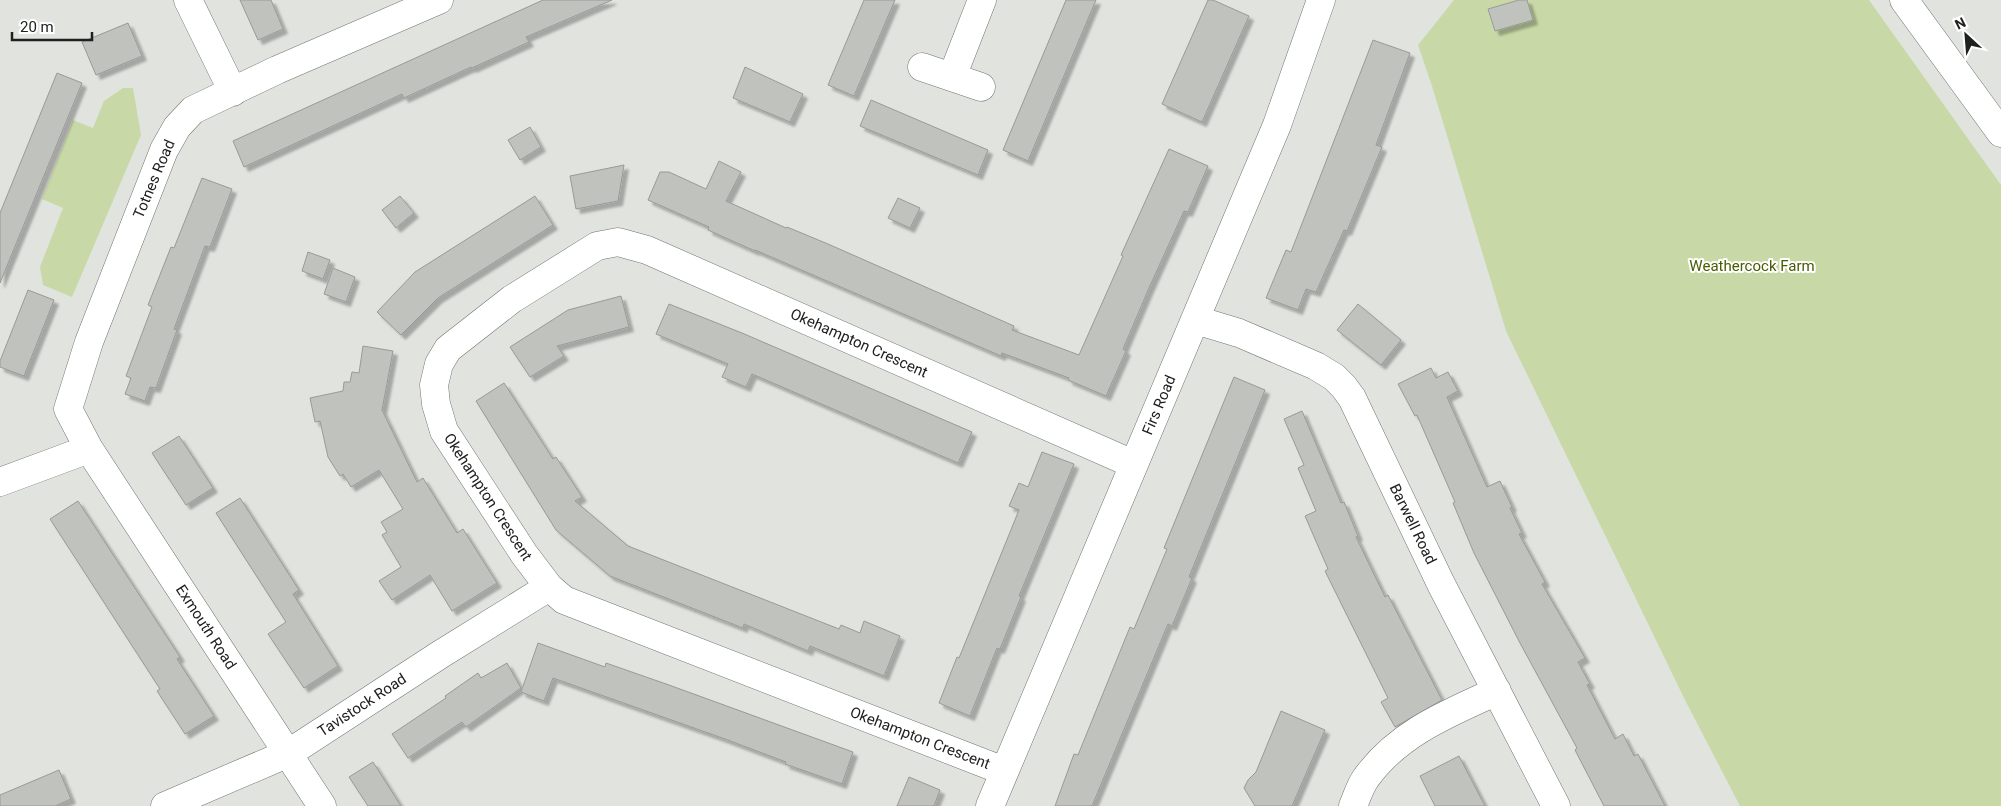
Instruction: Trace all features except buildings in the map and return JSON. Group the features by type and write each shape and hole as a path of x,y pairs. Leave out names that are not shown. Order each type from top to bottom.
{"street":[{"path":"188,0 233,92"},
{"name":"Totnes Road","path":"89,449 68,409 89,342 164,150 177,127 193,110 277,70 439,0"},
{"path":"952,77 982,0"},
{"name":"Firs Road","path":"990,806 1277,125 1321,0"},
{"path":"1904,0 2000,131"},
{"path":"922,66 981,88"},
{"name":"Okehampton Crescent","path":"1004,771 564,600 549,587 524,554 444,431 436,404 434,385 439,364 448,349 512,299 597,246 618,242 647,250 1133,464"},
{"name":"Barwell Road","path":"1196,320 1239,333 1316,366 1334,377 1344,387 1352,398 1442,584 1556,806"},
{"path":"0,482 89,449"},
{"name":"Exmouth Road","path":"89,449 322,806"},
{"name":"Tavistock Road","path":"165,806 288,754 441,654 549,587"},
{"path":"1353,806 1364,779 1386,753 1415,731 1497,691"}],"green space":[{"name":"Weathercock Farm","path":"1454,0 1869,0 2001,185 2001,806 1740,806 1685,700 1506,331 1418,45"},
{"path":"123,88 133,88 141,135 72,297 43,285 40,267 63,208 42,199 73,120 93,128 104,101"}]}
